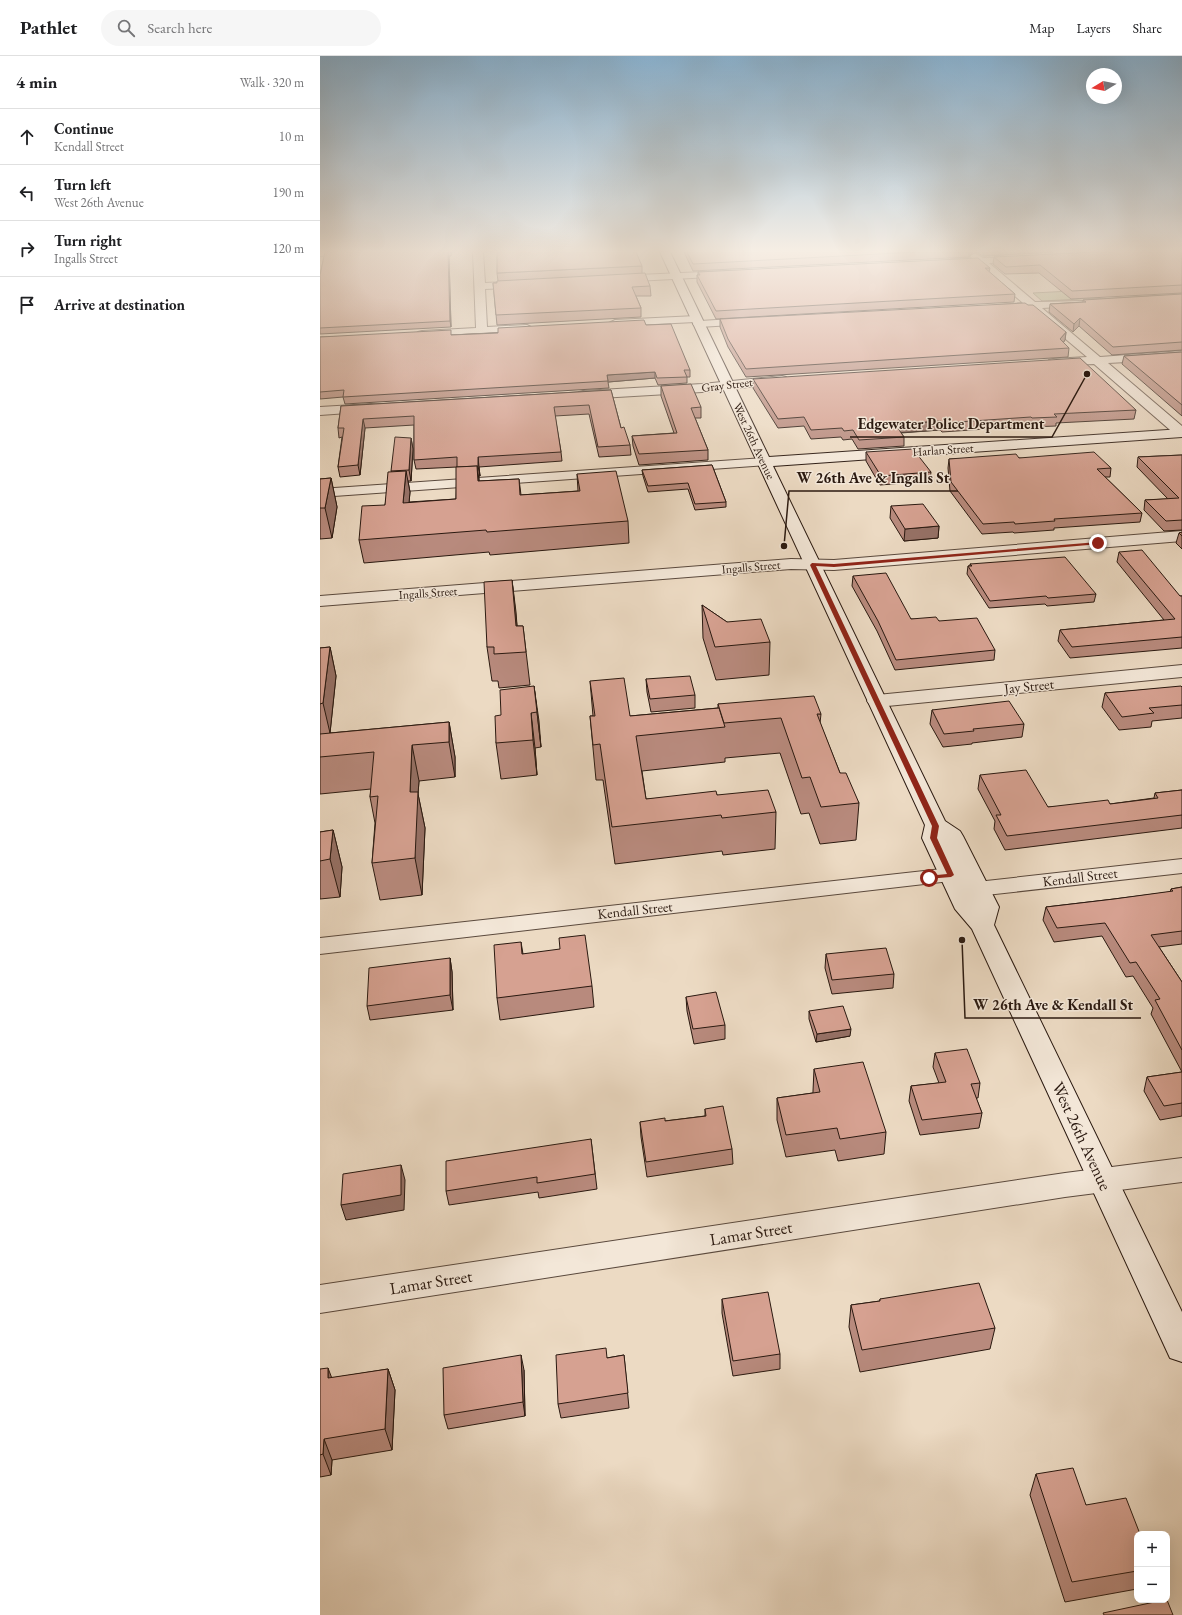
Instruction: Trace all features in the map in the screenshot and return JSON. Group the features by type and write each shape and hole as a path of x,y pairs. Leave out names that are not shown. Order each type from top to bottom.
{"street":[{"path":"482,325 482,330"},
{"name":"West 26th Avenue","path":"698,325 936,826 934,838 966,909 982,925 1182,1347"},
{"path":"1055,325 1182,433"},
{"path":"413,334 537,328"},
{"path":"1045,364 1182,355"},
{"name":"Gray Street","path":"569,396 702,388 794,379"},
{"path":"320,411 382,407"},
{"name":"Harlan Street","path":"320,493 1182,433"},
{"name":"Ingalls Street","path":"320,601 790,564 834,565 1182,536"},
{"name":"Jay Street","path":"877,701 1182,671"},
{"path":"936,826 952,836 987,907 982,925"},
{"name":"Kendall Street","path":"978,889 1182,866"},
{"name":"Kendall Street","path":"320,946 951,875"},
{"name":"Lamar Street","path":"320,1299 1103,1180 1182,1170"}],"building":[{"path":"320,325 380,325 320,328"},
{"path":"557,325 671,325 690,370 684,370 687,377 657,378 655,372 607,375 608,381 343,397 344,390 320,392 320,337 451,330 451,335 498,333 498,328"},
{"path":"722,325 1057,325 1066,332 1060,339 1069,348 746,369 728,339"},
{"path":"1088,325 1182,325 1182,342 1113,347"},
{"path":"1182,352 1182,405 1124,356"},
{"path":"1080,358 1136,410 1054,414 1057,417 895,424 904,437 859,440 853,430 844,431 842,428 811,430 804,417 778,419 753,379"},
{"path":"691,384 701,407 691,408 708,450 639,454 632,436 677,433 661,386"},
{"path":"611,390 621,428 624,427 630,445 598,447 589,405 554,407 561,452 478,457 478,466 457,467 457,457 414,460 414,416 363,419 358,465 338,467 344,428 338,428 341,406"},
{"path":"395,437 411,438 409,470 391,471"},
{"path":"913,449 931,472 881,476 866,452"},
{"path":"1094,452 1111,468 1097,469 1142,513 1054,519 1055,521 1015,524 1014,522 983,524 951,482 949,459 1016,454 1019,458"},
{"path":"1182,455 1182,520 1166,521 1145,500 1179,498 1138,457"},
{"path":"712,465 726,502 695,504 688,483 648,486 642,470"},
{"path":"477,466 478,481 519,479 520,495 580,491 577,474 616,471 628,521 359,540 362,506 385,505 388,472 406,471 403,503 456,499 456,467"},
{"path":"331,478 325,508 320,508 320,479"},
{"path":"923,504 939,526 905,529 891,506"},
{"path":"1142,550 1180,596 1182,596 1182,637 1072,647 1060,630 1175,619 1119,552"},
{"path":"1065,557 1096,594 1048,598 1046,596 990,601 968,566 972,566 970,564"},
{"path":"886,573 911,619 936,617 939,621 977,618 995,650 896,660 878,621 853,576"},
{"path":"512,580 516,626 523,626 526,652 494,654 494,647 487,647 484,582"},
{"path":"702,605 727,622 761,619 770,642 715,647"},
{"path":"330,647 323,703 320,704 320,648"},
{"path":"690,676 695,695 650,699 646,679"},
{"path":"624,678 630,716 719,708 725,727 636,736 646,799 716,791 717,795 768,790 776,812 722,818 721,815 612,827 600,744 593,745 590,716 595,716 590,681"},
{"path":"534,686 537,712 531,713 533,740 496,743 495,716 501,715 500,690"},
{"path":"1181,686 1182,705 1149,708 1154,713 1122,717 1105,693"},
{"path":"814,696 821,714 817,714 840,773 846,773 859,803 821,807 810,777 802,778 781,718 724,723 718,704"},
{"path":"1009,701 1024,724 973,729 974,731 944,734 932,710"},
{"path":"449,722 449,742 412,745 410,792 418,792 415,858 372,863 378,796 370,797 374,752 320,757 320,734"},
{"path":"1026,770 1048,807 1108,800 1110,804 1158,798 1155,793 1182,790 1182,815 1007,836 996,815 1001,815 980,775"},
{"path":"333,830 330,859 320,861 320,832"},
{"path":"1182,887 1182,931 1151,935 1182,982 1182,1050 1155,1000 1160,999 1136,962 1130,963 1105,923 1057,928 1046,907 1173,891 1171,889"},
{"path":"585,935 592,986 497,998 494,945 521,942 522,954 560,949 559,938"},
{"path":"886,948 894,974 832,980 826,954"},
{"path":"450,958 450,995 367,1006 369,968"},
{"path":"716,992 725,1025 693,1029 686,997"},
{"path":"843,1006 851,1029 817,1034 809,1011"},
{"path":"967,1049 980,1083 971,1084 982,1113 922,1120 911,1086 946,1082 935,1053"},
{"path":"863,1062 886,1132 840,1139 837,1128 786,1135 777,1098 820,1092 814,1069"},
{"path":"1182,1072 1182,1103 1164,1106 1147,1077"},
{"path":"723,1106 732,1149 646,1162 640,1122 665,1118 665,1121 706,1116 705,1109"},
{"path":"591,1139 595,1174 537,1183 537,1177 446,1191 446,1161"},
{"path":"401,1165 401,1195 341,1205 343,1174"},
{"path":"979,1283 995,1328 862,1350 851,1305"},
{"path":"768,1292 780,1354 733,1361 722,1299"},
{"path":"606,1348 607,1358 624,1355 628,1393 558,1404 556,1355"},
{"path":"521,1355 523,1402 444,1415 443,1368"},
{"path":"328,1368 328,1378 388,1369 385,1429 324,1439 323,1454 320,1455 320,1369"},
{"path":"1073,1468 1086,1505 1126,1498 1139,1531 1134,1531 1134,1572 1072,1582 1036,1474"},
{"path":"1150,1603 1168,1603 1173,1615 1104,1615 1103,1613"}],"place":[{"name":"Edgewater Police Department","path":"1087,374"},
{"name":"W 26th Ave & Ingalls St","path":"784,546"},
{"name":"W 26th Ave & Kendall St","path":"962,940"}],"route":[{"path":"929,878 951,875 934,838 936,826 812,565 834,565 1098,543"}]}
